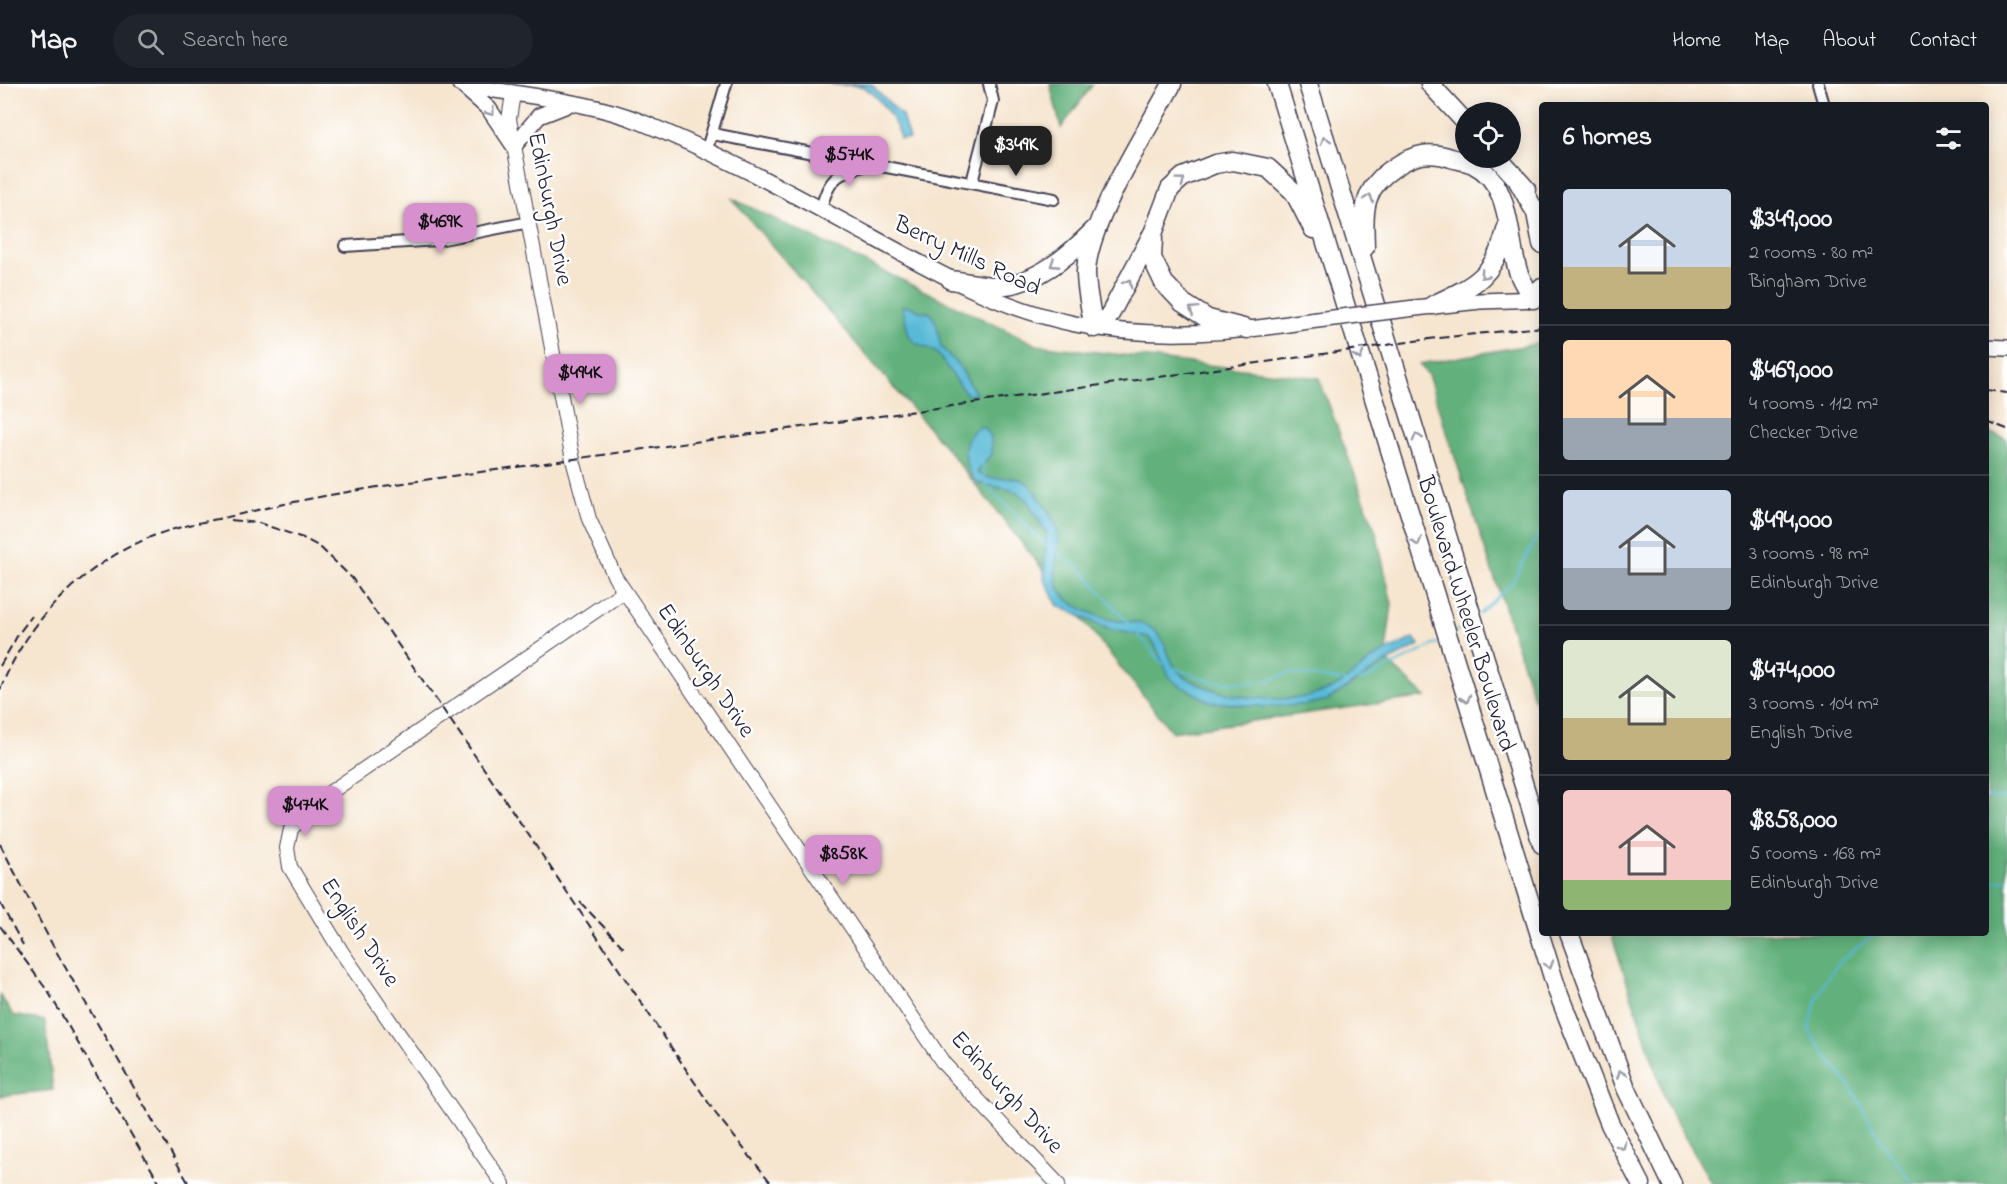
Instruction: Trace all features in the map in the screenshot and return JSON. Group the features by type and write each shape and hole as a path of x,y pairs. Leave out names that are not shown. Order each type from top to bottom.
{"highway":[{"path":"1172,84 1098,226 1086,272 1094,327 1109,316 1154,231 1170,189 1183,177 1215,164 1233,161 1268,168 1294,192 1330,260"},
{"name":"Boulevard Wheeler Boulevard","path":"1277,84 1539,932"},
{"name":"Boulevard Wheeler Boulevard","path":"1308,84 1539,834"},
{"path":"1430,84 1455,111"},
{"path":"1367,276 1364,215 1368,192 1384,174 1407,159 1433,153 1474,164 1485,174 1502,198 1518,273 1539,295"},
{"path":"1507,168 1539,203"},
{"path":"1518,181 1536,213 1539,228"},
{"path":"1424,307 1480,281 1494,265 1508,223"},
{"path":"951,280 999,286 1025,279 1054,266 1098,226"},
{"path":"1154,231 1152,258 1164,282 1183,303 1208,319 1247,329"},
{"name":"Boulevard Wheeler Boulevard","path":"1540,936 1557,990 1610,1124 1641,1184"},
{"path":"1570,936 1626,1088 1672,1184"}],"main road":[{"name":"Berry Mills Road","path":"460,84 570,104 638,120 707,149 951,280 1042,316 1094,327 1170,333 1217,333 1539,295"},
{"path":"460,84 489,109 514,146 539,116 557,107 570,104"},
{"path":"1989,347 2007,348"}],"street":[{"path":"707,149 726,84"},
{"path":"972,182 993,101 989,84"},
{"path":"1818,84 1823,102"},
{"name":"Edinburgh Drive","path":"513,94 510,119 514,146 584,502 589,519 623,591 944,1064 1058,1184"},
{"path":"713,134 1054,199"},
{"path":"821,210 826,189 837,177 852,169 874,163"},
{"path":"345,246 438,240 529,222"},
{"name":"English Drive","path":"503,1184 341,951 290,867 287,848 291,829 319,800 623,591"}],"green space":[{"path":"1050,84 1093,84 1061,128"},
{"path":"731,198 1037,345 1319,378 1376,532 1392,604 1385,659 1426,697 1172,732 952,455"},
{"path":"1539,344 1539,714 1428,375 1419,364"},
{"path":"1989,432 2007,439 2007,1184 1712,1184 1668,1108 1612,936 1989,936"},
{"path":"0,995 13,1015 45,1021 53,1090 0,1096"}],"water":[{"path":"831,84 871,84 902,116 909,139 900,139 885,108 866,89 857,85"},
{"path":"902,306 911,306 916,310 931,313 937,325 941,347 960,367 976,394 967,395 936,352 915,343 909,336"},
{"path":"983,426 991,436 992,454 977,472 989,478 1019,479 1031,487 1043,503 1058,534 1055,573 1056,581 1064,596 1080,608 1100,617 1148,626 1160,636 1178,671 1199,684 1217,691 1257,698 1298,698 1333,688 1377,656 1414,638 1419,645 1382,665 1328,700 1304,705 1264,707 1211,702 1178,685 1170,678 1154,643 1148,637 1108,629 1058,606 1044,579 1046,532 1027,500 1015,491 978,483 969,469 965,452 966,443 975,430"}],"waterway":[{"path":"983,463 984,478"},
{"path":"985,484 1048,547"},
{"path":"1479,614 1512,583 1539,534"},
{"path":"1055,552 1082,570 1128,623"},
{"path":"1455,632 1467,623"},
{"path":"1136,632 1163,664"},
{"path":"1359,680 1366,679 1440,642"},
{"path":"1174,668 1214,682 1265,682 1289,673 1344,681"},
{"path":"1989,797 2007,798"},
{"path":"1989,883 2007,879"},
{"path":"1871,936 1838,964 1823,984 1809,1031 1857,1097 1875,1132 1913,1184"}],"railway":[{"path":"0,690 11,664 42,618 81,579 128,548 153,536 185,526 309,499 424,480 1429,339 1539,327"},
{"path":"1989,390 2007,393"},
{"path":"1989,422 2007,429"},
{"path":"231,520 259,523 303,538 320,547 352,578 489,776 716,1114 772,1184"},
{"path":"0,666 32,616"},
{"path":"0,844 52,944 189,1184"},
{"path":"580,902 624,948"},
{"path":"0,903 23,945"},
{"path":"0,926 49,993 160,1184"}]}
